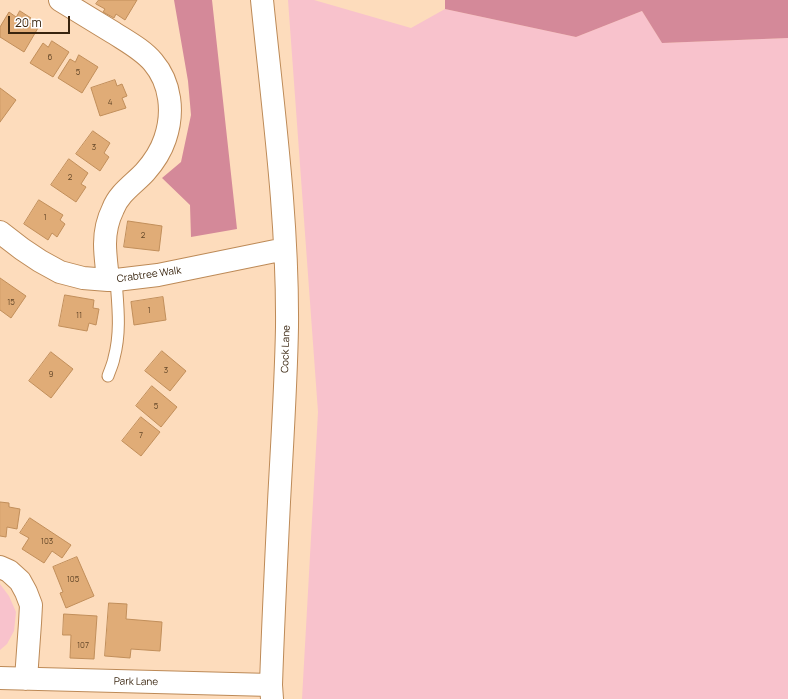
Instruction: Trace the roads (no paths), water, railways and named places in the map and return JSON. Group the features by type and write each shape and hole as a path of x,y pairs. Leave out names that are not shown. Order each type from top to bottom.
{"street":[{"path":"60,0 138,48 153,62 164,79 169,95 171,107 169,122 165,139 156,157 144,173 125,191 113,207 104,243 112,280"},
{"name":"Cock Lane","path":"262,0 281,178 287,326 274,589 272,692"},
{"name":"Crabtree Walk","path":"0,232 22,249 60,272 83,278 112,280 158,275 285,249"},
{"path":"0,566 9,571 20,581 31,605 26,679"},
{"name":"Park Lane","path":"0,678 272,692"}],"lane":[{"path":"108,376 114,359 119,327 112,280"}]}
